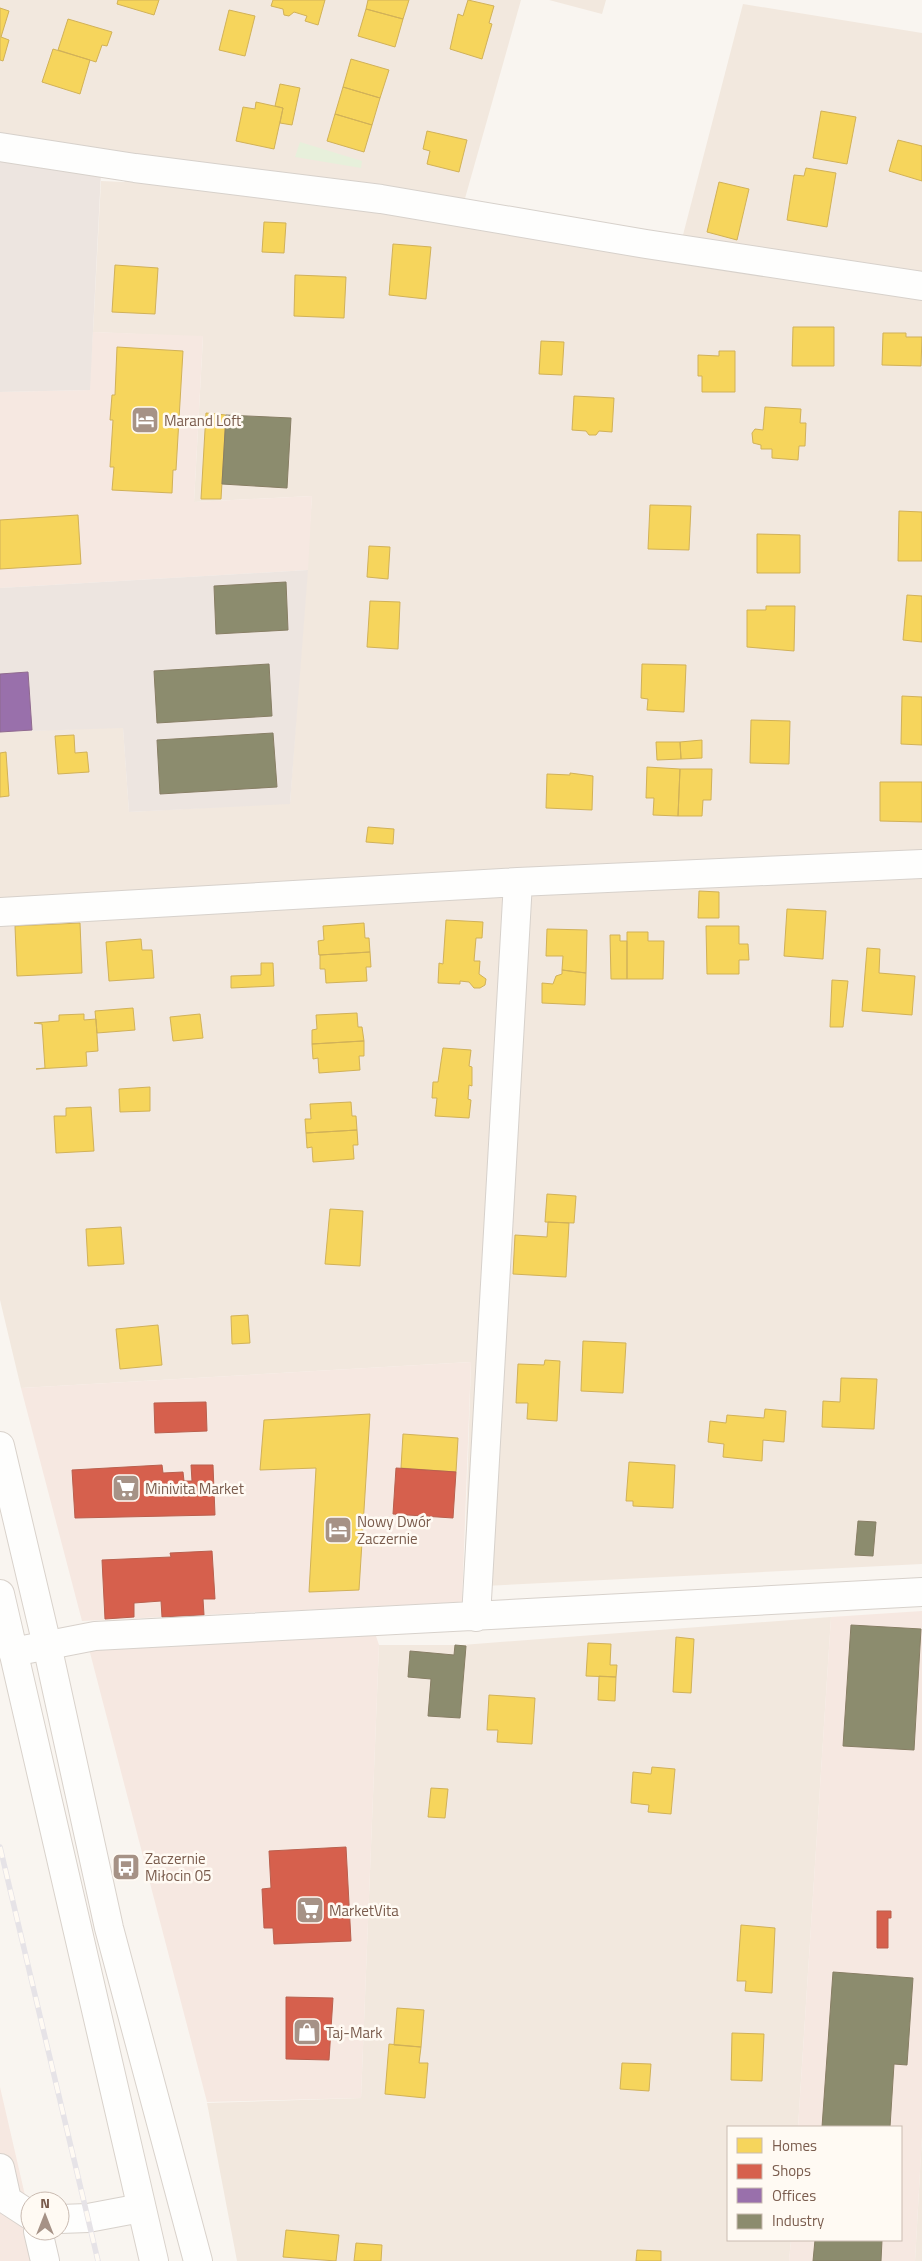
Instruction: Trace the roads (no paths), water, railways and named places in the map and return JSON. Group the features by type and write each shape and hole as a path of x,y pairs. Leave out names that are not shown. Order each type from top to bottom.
{"street":[{"path":"0,147 135,168 381,199 646,244 922,286"},
{"path":"0,912 518,882 922,864"},
{"path":"476,1617 518,882"},
{"path":"0,1446 47,1645 109,1928 198,2261"},
{"path":"13,1652 95,1636 922,1592"},
{"path":"0,1594 154,2261"},
{"path":"0,2168 7,2200 20,2208"},
{"path":"70,2219 88,2218 141,2208"},
{"path":"40,2241 45,2261"}],"railway":[{"path":"0,1847 98,2261"}],"place":[{"name":"Marand Loft","path":"145,420"},
{"name":"Minivita Market","path":"126,1488"},
{"name":"Nowy Dwór Zaczernie","path":"338,1530"},
{"name":"Zaczernie Miłocin 05","path":"126,1867"},
{"name":"MarketVita","path":"310,1910"},
{"name":"Taj-Mark","path":"307,2032"}]}
